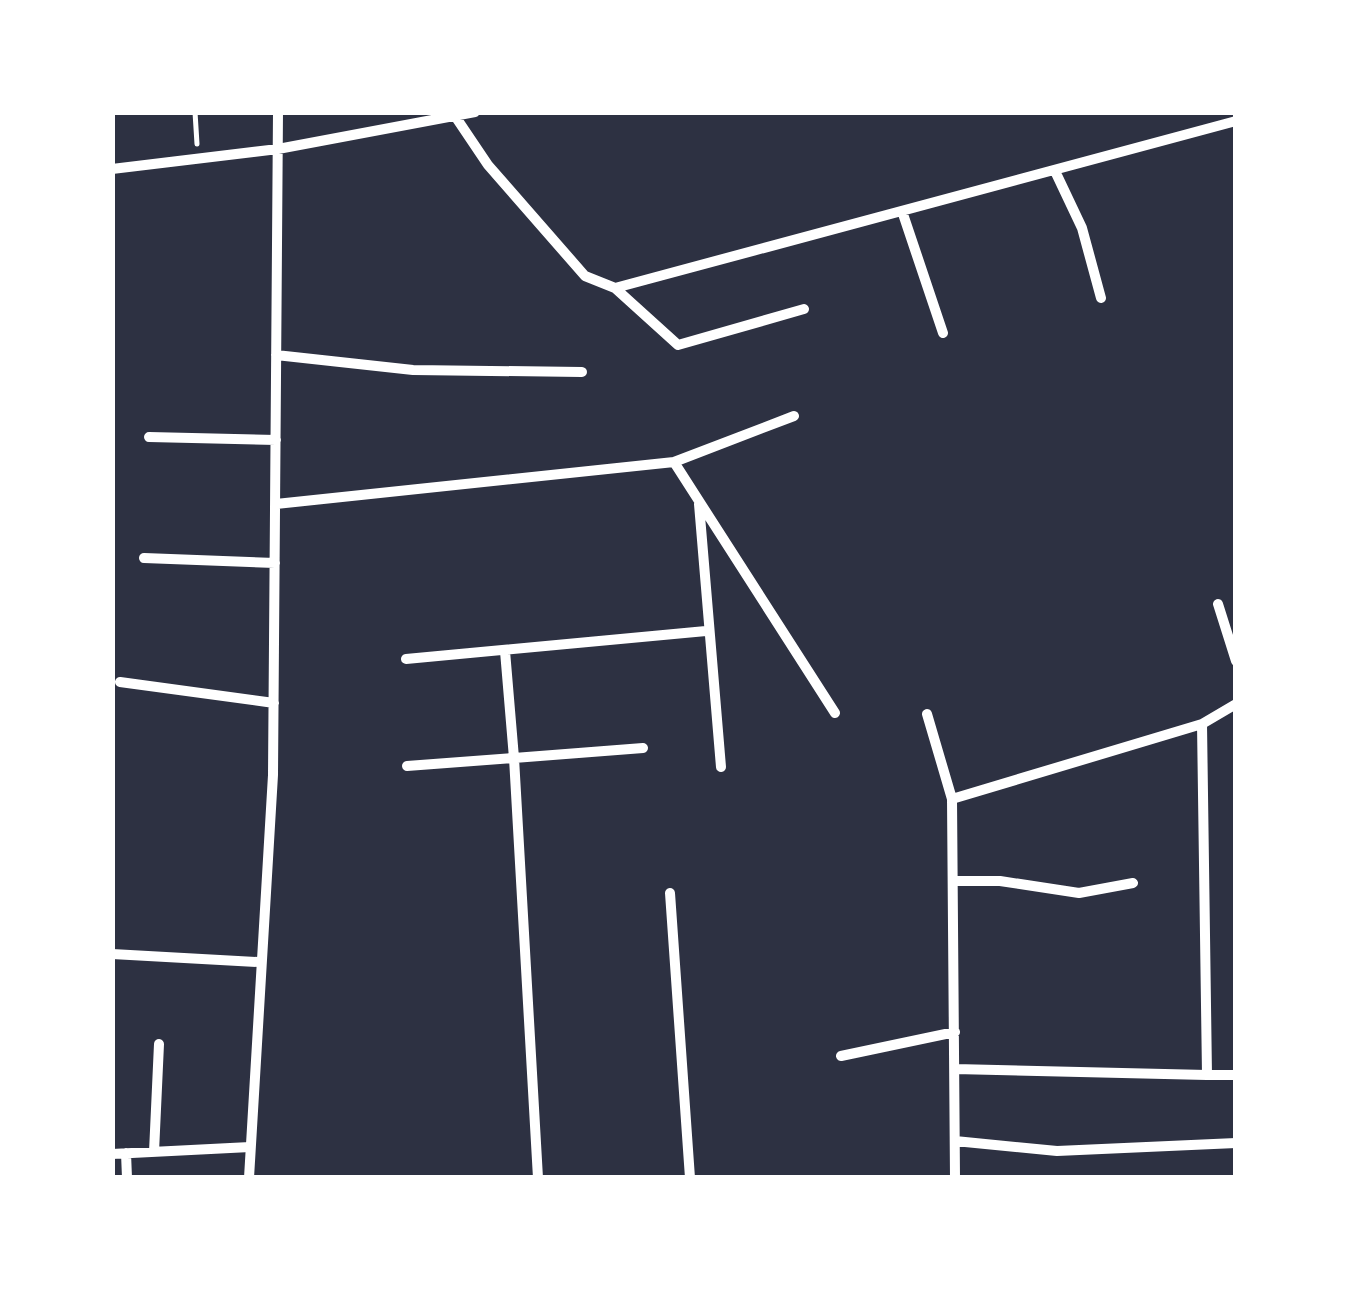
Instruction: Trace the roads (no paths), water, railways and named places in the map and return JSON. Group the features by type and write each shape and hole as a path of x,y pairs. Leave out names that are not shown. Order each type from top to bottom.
{"street":[{"path":"248,1178 274,703 278,112"},
{"path":"112,169 278,149 475,112"},
{"path":"455,116 488,165 585,276 615,288 678,345 804,309"},
{"path":"615,288 1236,121"},
{"path":"1056,171 1082,228 1102,298"},
{"path":"902,211 943,332"},
{"path":"276,355 413,370 582,372"},
{"path":"276,504 674,462 794,416"},
{"path":"149,437 276,440"},
{"path":"674,462 835,713"},
{"path":"700,504 706,631 721,767"},
{"path":"144,558 275,563"},
{"path":"1218,604 1236,661"},
{"path":"406,659 706,631"},
{"path":"505,651 538,1178"},
{"path":"120,682 274,703"},
{"path":"952,799 1202,724 1236,704"},
{"path":"926,714 952,799 955,1178"},
{"path":"1202,724 1207,1076"},
{"path":"408,766 643,748"},
{"path":"954,881 1000,882 1080,893 1133,884"},
{"path":"670,892 690,1178"},
{"path":"112,954 258,962"},
{"path":"840,1056 955,1032"},
{"path":"154,1152 159,1044"},
{"path":"955,1069 1236,1076"},
{"path":"955,1141 1057,1151 1236,1143"},
{"path":"112,1154 250,1147"},
{"path":"126,1153 127,1178"}]}
